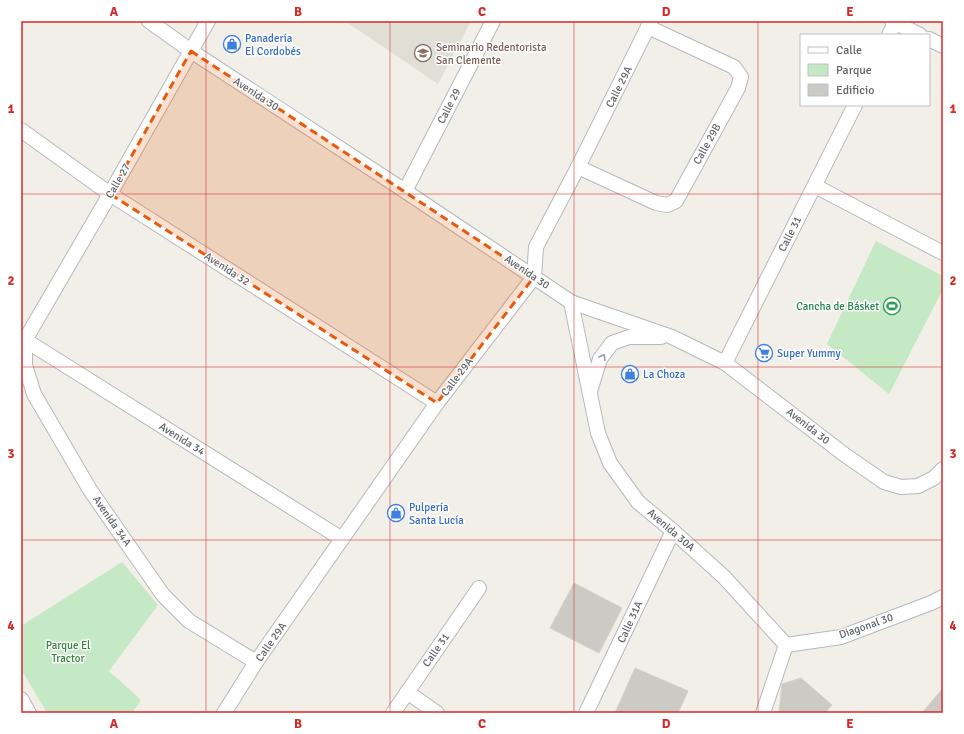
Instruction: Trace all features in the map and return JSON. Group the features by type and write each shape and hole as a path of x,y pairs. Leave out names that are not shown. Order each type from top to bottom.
{"street":[{"name":"Avenida 30","path":"149,21 191,51 571,302 672,337 725,363 845,455 884,482 901,487 918,486 934,478 943,469"},
{"name":"Calle 27","path":"23,339 110,194 208,21"},
{"name":"Calle 29","path":"405,191 493,21"},
{"name":"Calle 29B","path":"578,167 656,203 667,205 676,201 738,88 741,77 734,67 650,24"},
{"name":"Calle 29A","path":"224,713 256,662 437,403 534,277 536,247 650,24"},
{"path":"893,25 917,34"},
{"path":"930,40 943,46"},
{"name":"Calle 31","path":"725,363 855,106"},
{"name":"Avenida 32","path":"21,130 110,194 437,403"},
{"path":"815,186 943,253"},
{"name":"Avenida 30A","path":"571,302 598,433 610,463 638,502 724,577 786,645"},
{"name":"Avenida 30A","path":"590,394 600,359 612,343 629,337 672,337"},
{"name":"Avenida 34","path":"23,339 342,540"},
{"name":"Avenida 34A","path":"23,339 24,365 34,394 90,490 163,595 189,621 256,662"},
{"name":"Calle 31A","path":"586,713 673,531"},
{"name":"Calle 31","path":"393,713 479,588"},
{"name":"Diagonal 30","path":"786,645 841,636 931,603 943,597"},
{"path":"763,713 786,645"},
{"path":"407,692 437,713"},
{"path":"21,699 29,713"}],"highlighted area":[{"path":"191,51 534,277 437,403 110,194"}],"shaded area":[{"name":"Seminario Redentorista San Clemente","path":"345,21 471,21 438,84"}],"green space":[{"path":"876,241 943,276 943,289 889,394 827,344"},
{"name":"Parque El Tractor","path":"122,562 158,605 109,671 141,700 132,713 47,713 21,669 21,626"}],"building":[{"path":"574,583 622,608 599,653 550,628"},
{"path":"635,668 688,691 678,713 615,713"},
{"path":"801,678 832,705 825,713 779,713 782,684"},
{"path":"943,688 943,713 922,713"}],"place":[{"name":"Panadería El Cordobés","path":"232,44"},
{"name":"Seminario Redentorista San Clemente","path":"423,53"},
{"name":"Cancha de Básket","path":"892,306"},
{"name":"Super Yummy","path":"764,353"},
{"name":"La Choza","path":"630,374"},
{"name":"Pulpería Santa Lucía","path":"396,513"}]}
